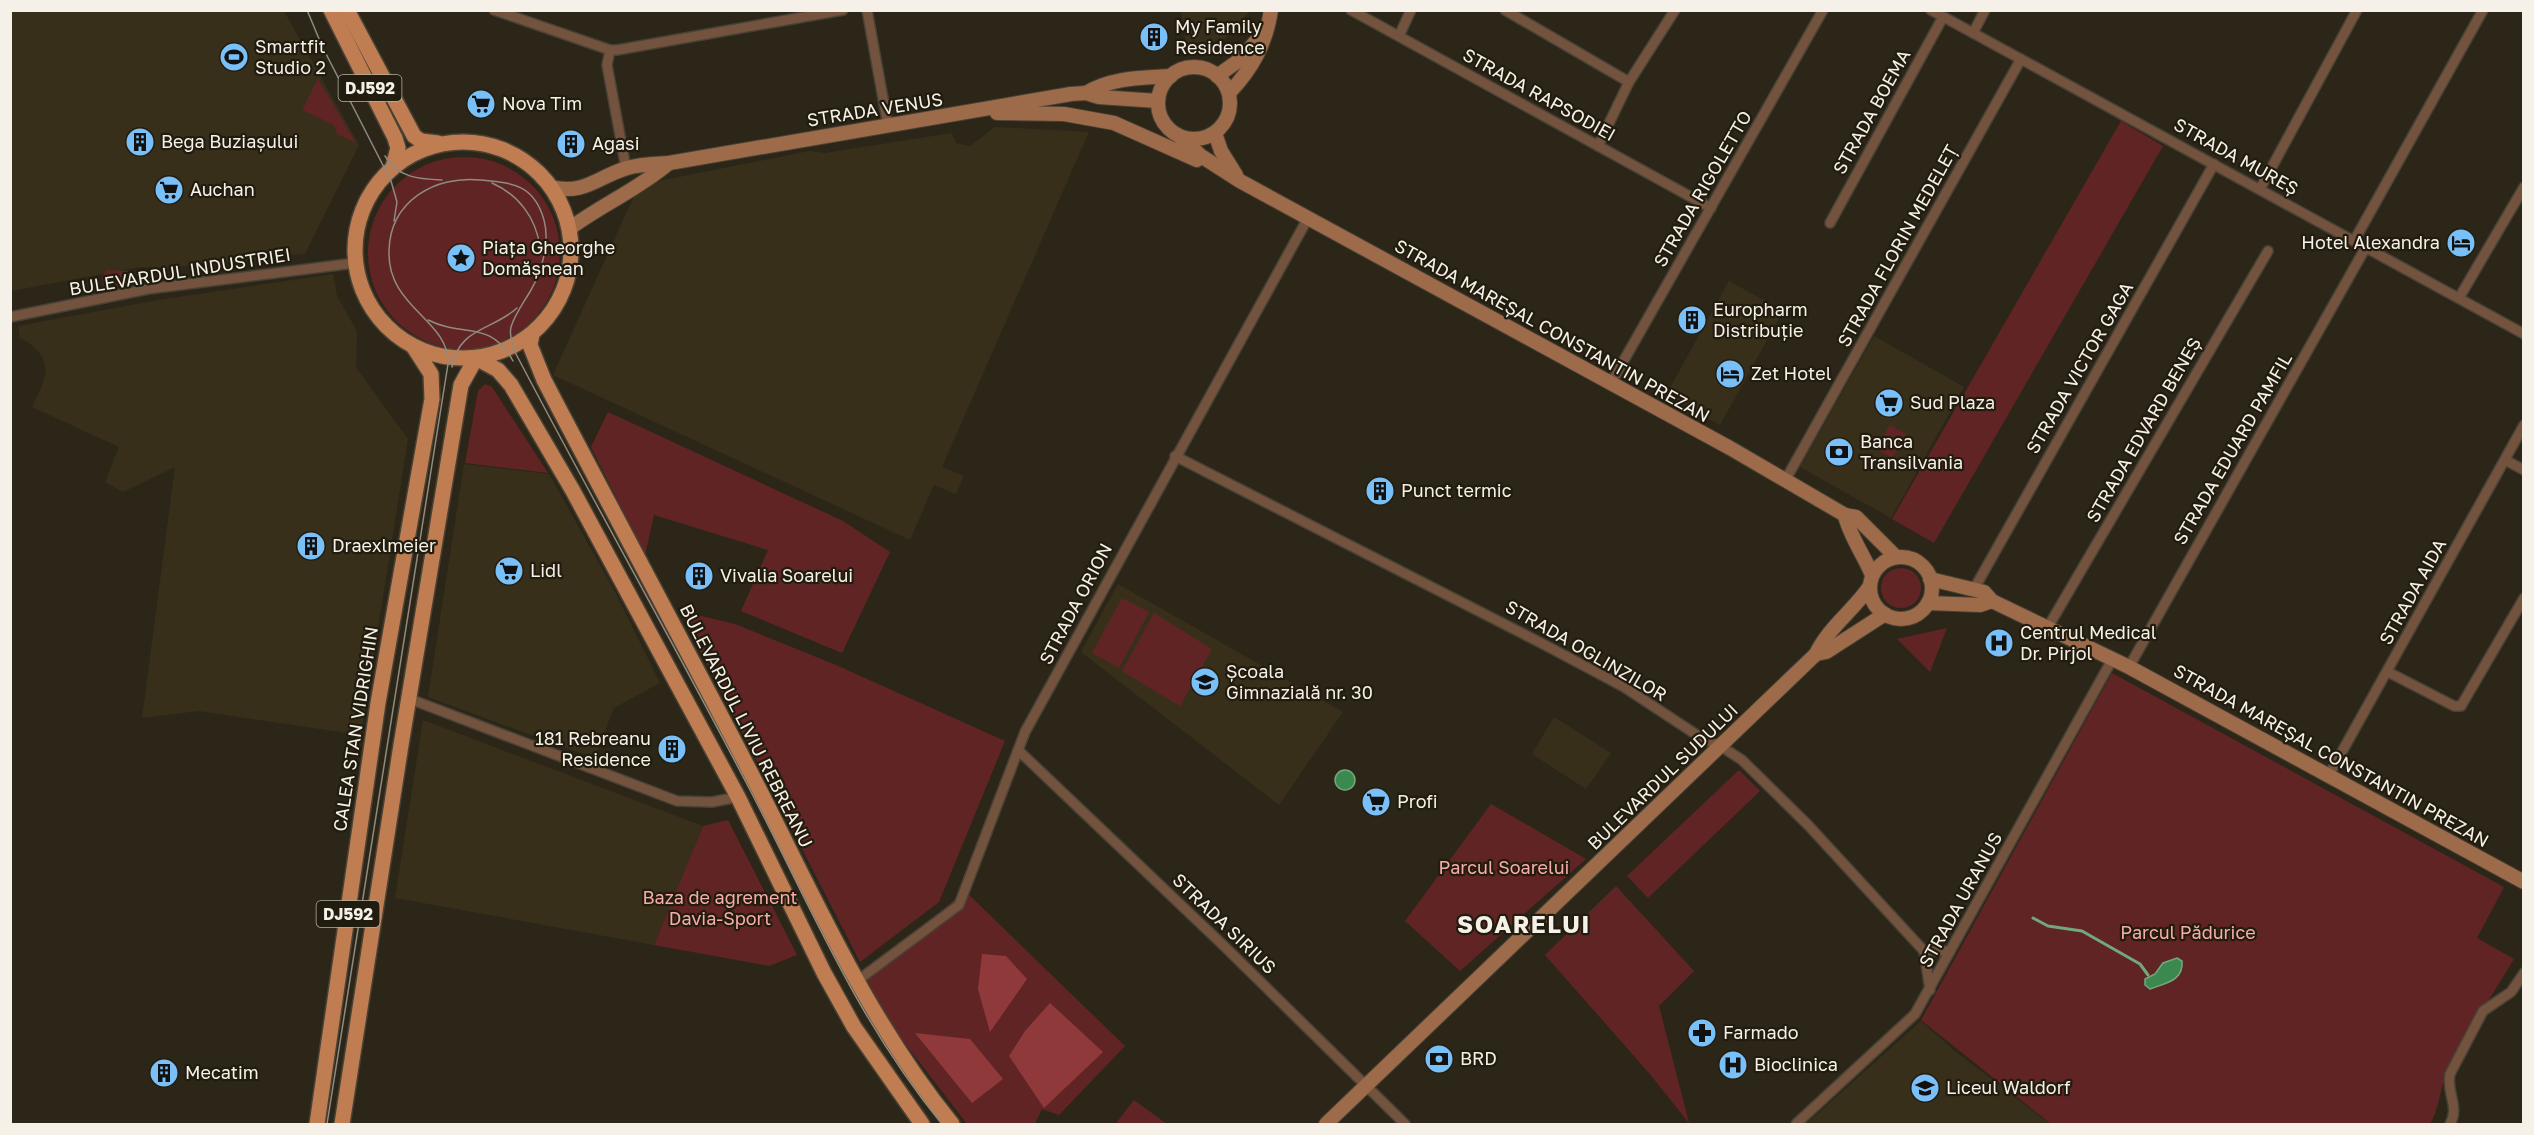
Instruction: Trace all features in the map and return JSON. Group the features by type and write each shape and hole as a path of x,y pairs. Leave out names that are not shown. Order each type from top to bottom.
{"main road":[{"name":"DJ592","path":"331,10 395,138 398,148 393,167"},
{"name":"DJ592","path":"347,10 414,136 421,141 481,144 503,150 534,168 551,187 562,207 569,229 571,263 566,284 552,312 532,334 506,350 476,358 439,356 413,346 398,337 374,312 358,280 355,263 354,243 360,214 376,186 393,167 424,149 447,143"},
{"path":"1217,75 1241,59 1270,17"},
{"path":"1229,93 1251,69 1270,17"},
{"path":"1191,68 1205,69 1217,75 1229,93 1229,111 1224,123 1204,138 1191,139 1179,136 1164,122 1158,101 1164,83 1171,76 1191,68"},
{"name":"STRADA VENUS","path":"551,187 580,189 626,168 669,163 1086,93 1098,86 1124,79 1171,76"},
{"name":"STRADA VENUS","path":"1086,93 1099,97 1158,101"},
{"path":"977,112 1064,114 1114,123 1238,179"},
{"name":"STRADA MAREȘAL CONSTANTIN PREZAN","path":"1215,132 1224,158 1238,179"},
{"name":"STRADA MAREȘAL CONSTANTIN PREZAN","path":"1179,136 1201,156 1238,179 1611,382 1845,515 1856,517 1896,557"},
{"name":"STRADA VENUS","path":"569,229 651,178 669,163"},
{"name":"BULEVARDUL LIVIU REBREANU","path":"532,334 532,352 544,380 758,788 820,916 898,1052 952,1125"},
{"name":"CALEA STAN VIDRIGHIN","path":"317,1125 378,703 432,399 431,374 413,346"},
{"name":"DJ592","path":"342,1125 461,385 476,358"},
{"path":"476,358 498,370 511,385 573,491 738,797 816,958 854,1027 922,1125"},
{"path":"1845,515 1847,526 1859,545 1871,581 1874,602 1885,614 1904,618 1922,610 1928,603 1932,587 1927,571 1913,560 1896,557 1886,560 1871,581"},
{"name":"STRADA MAREȘAL CONSTANTIN PREZAN","path":"1930,579 1984,592 1992,601 2113,658 2523,882"},
{"name":"BULEVARDUL SUDULUI","path":"1326,1125 1722,747 1816,654 1821,643 1871,581"},
{"path":"1928,603 1980,605 1992,601"},
{"name":"BULEVARDUL SUDULUI","path":"1816,654 1826,652 1885,614"}],"street":[{"path":"494,10 610,50 790,21 843,10"},
{"path":"788,10 790,21"},
{"path":"867,10 888,126"},
{"name":"STRADA RAPSODIEI","path":"1352,10 1711,208"},
{"path":"1398,36 1411,10"},
{"path":"1505,10 1629,82"},
{"path":"1598,146 1629,82 1675,10"},
{"name":"STRADA RIGOLETTO","path":"1611,382 1823,10"},
{"name":"STRADA MUREȘ","path":"1931,10 2523,334"},
{"path":"1973,33 1985,10"},
{"path":"2260,189 2357,10"},
{"path":"2354,241 2483,10"},
{"name":"STRADA BOEMA","path":"1830,223 1943,17"},
{"path":"610,50 609,77 626,168"},
{"name":"STRADA FLORIN MEDELEȚ","path":"1785,480 2021,59"},
{"name":"STRADA VICTOR GAGA","path":"1974,589 2214,164"},
{"path":"2459,298 2523,187"},
{"name":"STRADA ORION","path":"857,981 958,905 1018,750 1175,456 1308,218"},
{"name":"STRADA EDUARD PAMFIL","path":"2129,667 2366,247"},
{"name":"STRADA EDVARD BENEȘ","path":"2048,627 2268,251"},
{"name":"BULEVARDUL INDUSTRIEI","path":"10,317 148,289 355,263"},
{"name":"STRADA AIDA","path":"2329,775 2523,425"},
{"name":"STRADA OGLINZILOR","path":"1175,456 1461,600 1624,687 1700,738 1722,747 1742,760 1808,825 1924,951"},
{"path":"2505,460 2523,470"},
{"path":"2388,672 2454,706 2461,706 2466,701 2523,598"},
{"name":"STRADA URANUS","path":"1796,1125 1915,1014 2113,658"},
{"path":"410,699 677,801 712,802 738,797"},
{"name":"STRADA SIRIUS","path":"1018,750 1223,945 1405,1125"},
{"path":"1930,990 1924,951 1950,951"},
{"path":"2450,1125 2455,1108 2448,1083 2450,1074 2483,1011 2511,992 2523,974"}],"shaded area":[{"path":"1181,10 1250,11 1226,38 1187,50"},
{"name":"Bega Buziașului","path":"11,11 284,11 359,145 305,254 164,268 140,267 11,291"},
{"path":"995,127 1089,132 942,467 964,476 956,494 934,485 910,540 553,375 639,185 809,151 825,153 952,133 956,143 970,146"},
{"path":"333,274 337,296 357,331 356,367 408,439 361,735 199,711 142,718 175,467 123,492 105,482 119,447 32,407 46,370 42,356 32,345 20,338 18,326 158,300"},
{"path":"1729,281 1783,311 1720,425 1666,395"},
{"path":"1874,336 1964,387 1891,518 1800,467"},
{"path":"464,464 549,474 614,590 660,683 614,708 594,758 428,697"},
{"name":"Școala Gimnazială nr. 30","path":"1118,584 1343,712 1279,805 1081,652"},
{"path":"1554,717 1611,753 1586,789 1532,754"},
{"path":"423,720 703,826 654,945 395,898"},
{"path":"1345,770 1352,773 1355,780 1352,787 1345,790 1338,787 1335,780 1338,773"},
{"path":"982,954 1006,956 1027,979 990,1032 978,989"},
{"path":"2177,958 2182,961 2182,968 2177,977 2150,989 2145,985 2145,979 2155,974 2163,963"},
{"path":"1050,1003 1103,1052 1044,1108 1009,1056 1025,1031"},
{"name":"Liceul Waldorf","path":"1921,1021 1955,1051 2050,1124 1806,1124"},
{"path":"915,1033 970,1039 1003,1079 972,1103"}],"green space":[{"path":"318,79 356,143 337,134 334,125 302,110"},
{"path":"2121,121 2163,146 1934,543 1892,519"},
{"path":"455,157 473,157 501,164 532,185 553,216 560,253 553,290 532,321 501,342 473,349 455,349 419,338 390,314 379,298 372,281 368,262 368,244 379,208 403,179 419,168 436,161"},
{"path":"106,270 128,271 136,283 107,289 104,287 102,278"},
{"path":"485,384 492,387 548,473 465,463 478,391"},
{"path":"608,412 843,521 890,552 842,653 741,611 768,550 654,515 645,555 591,447"},
{"path":"1890,425 1906,434 1892,458 1876,449"},
{"path":"1901,568 1915,574 1921,588 1915,602 1901,608 1887,602 1881,588 1887,574"},
{"path":"1122,598 1149,612 1119,668 1092,653"},
{"path":"680,611 735,624 836,665 1005,741 939,902 860,962"},
{"path":"1154,613 1212,649 1180,706 1122,671"},
{"path":"1947,628 1930,672 1897,639"},
{"name":"Parcul Pădurice","path":"2112,673 2504,887 2477,938 2514,959 2453,1061 2430,1124 2051,1124 1921,1020"},
{"path":"1739,770 1760,791 1648,898 1627,876"},
{"name":"Parcul Soarelui","path":"1491,804 1586,859 1460,971 1405,921"},
{"name":"Baza de agrement Davia-Sport","path":"728,820 797,955 769,966 654,945 703,826"},
{"path":"1616,886 1694,971 1659,1006 1689,1123 1649,1073 1545,955"},
{"path":"965,891 1125,1046 1059,1115 1042,1109 1035,1124 967,1124 857,981"},
{"path":"1134,1100 1167,1124 1120,1124 1117,1122"}],"waterway":[{"path":"2033,918 2048,926 2082,931 2140,964 2148,975"}],"tram line":[{"path":"307,10 322,46 391,181 397,202 394,221"},
{"path":"385,156 396,169 410,176 442,180"},
{"path":"327,1124 448,364 446,349 439,336 398,287 391,270 389,251 391,233 406,205 418,195 447,182 464,180 512,184 528,192 540,208 546,229 545,247 542,265 535,282 511,327 511,337 516,354 720,733 859,1002 911,1084 942,1124"},
{"path":"492,183 510,194 525,209 535,226 540,247"},
{"path":"452,367 456,354 469,337 517,308"},
{"path":"428,320 453,328 485,334 495,339 513,361"}],"place":[{"name":"My Family Residence","path":"1154,37"},
{"name":"Smartfit Studio 2","path":"234,57"},
{"name":"Nova Tim","path":"481,104"},
{"name":"Bega Buziașului","path":"140,142"},
{"name":"Agasi","path":"571,144"},
{"name":"Auchan","path":"169,190"},
{"name":"Hotel Alexandra","path":"2461,243"},
{"name":"Piața Gheorghe Domășnean","path":"461,258"},
{"name":"Europharm Distribuție","path":"1692,320"},
{"name":"Zet Hotel","path":"1730,374"},
{"name":"Sud Plaza","path":"1889,403"},
{"name":"Banca Transilvania","path":"1839,452"},
{"name":"Punct termic","path":"1380,491"},
{"name":"Draexlmeier","path":"311,546"},
{"name":"Lidl","path":"509,571"},
{"name":"Vivalia Soarelui","path":"699,576"},
{"name":"Centrul Medical Dr. Pirjol","path":"1999,643"},
{"name":"Școala Gimnazială nr. 30","path":"1205,682"},
{"name":"181 Rebreanu Residence","path":"672,749"},
{"name":"Profi","path":"1376,802"},
{"name":"Farmado","path":"1702,1033"},
{"name":"BRD","path":"1439,1059"},
{"name":"Bioclinica","path":"1733,1065"},
{"name":"Mecatim","path":"164,1073"},
{"name":"Liceul Waldorf","path":"1925,1088"}],"district":[{"name":"SOARELUI","path":"1524,925"}]}
